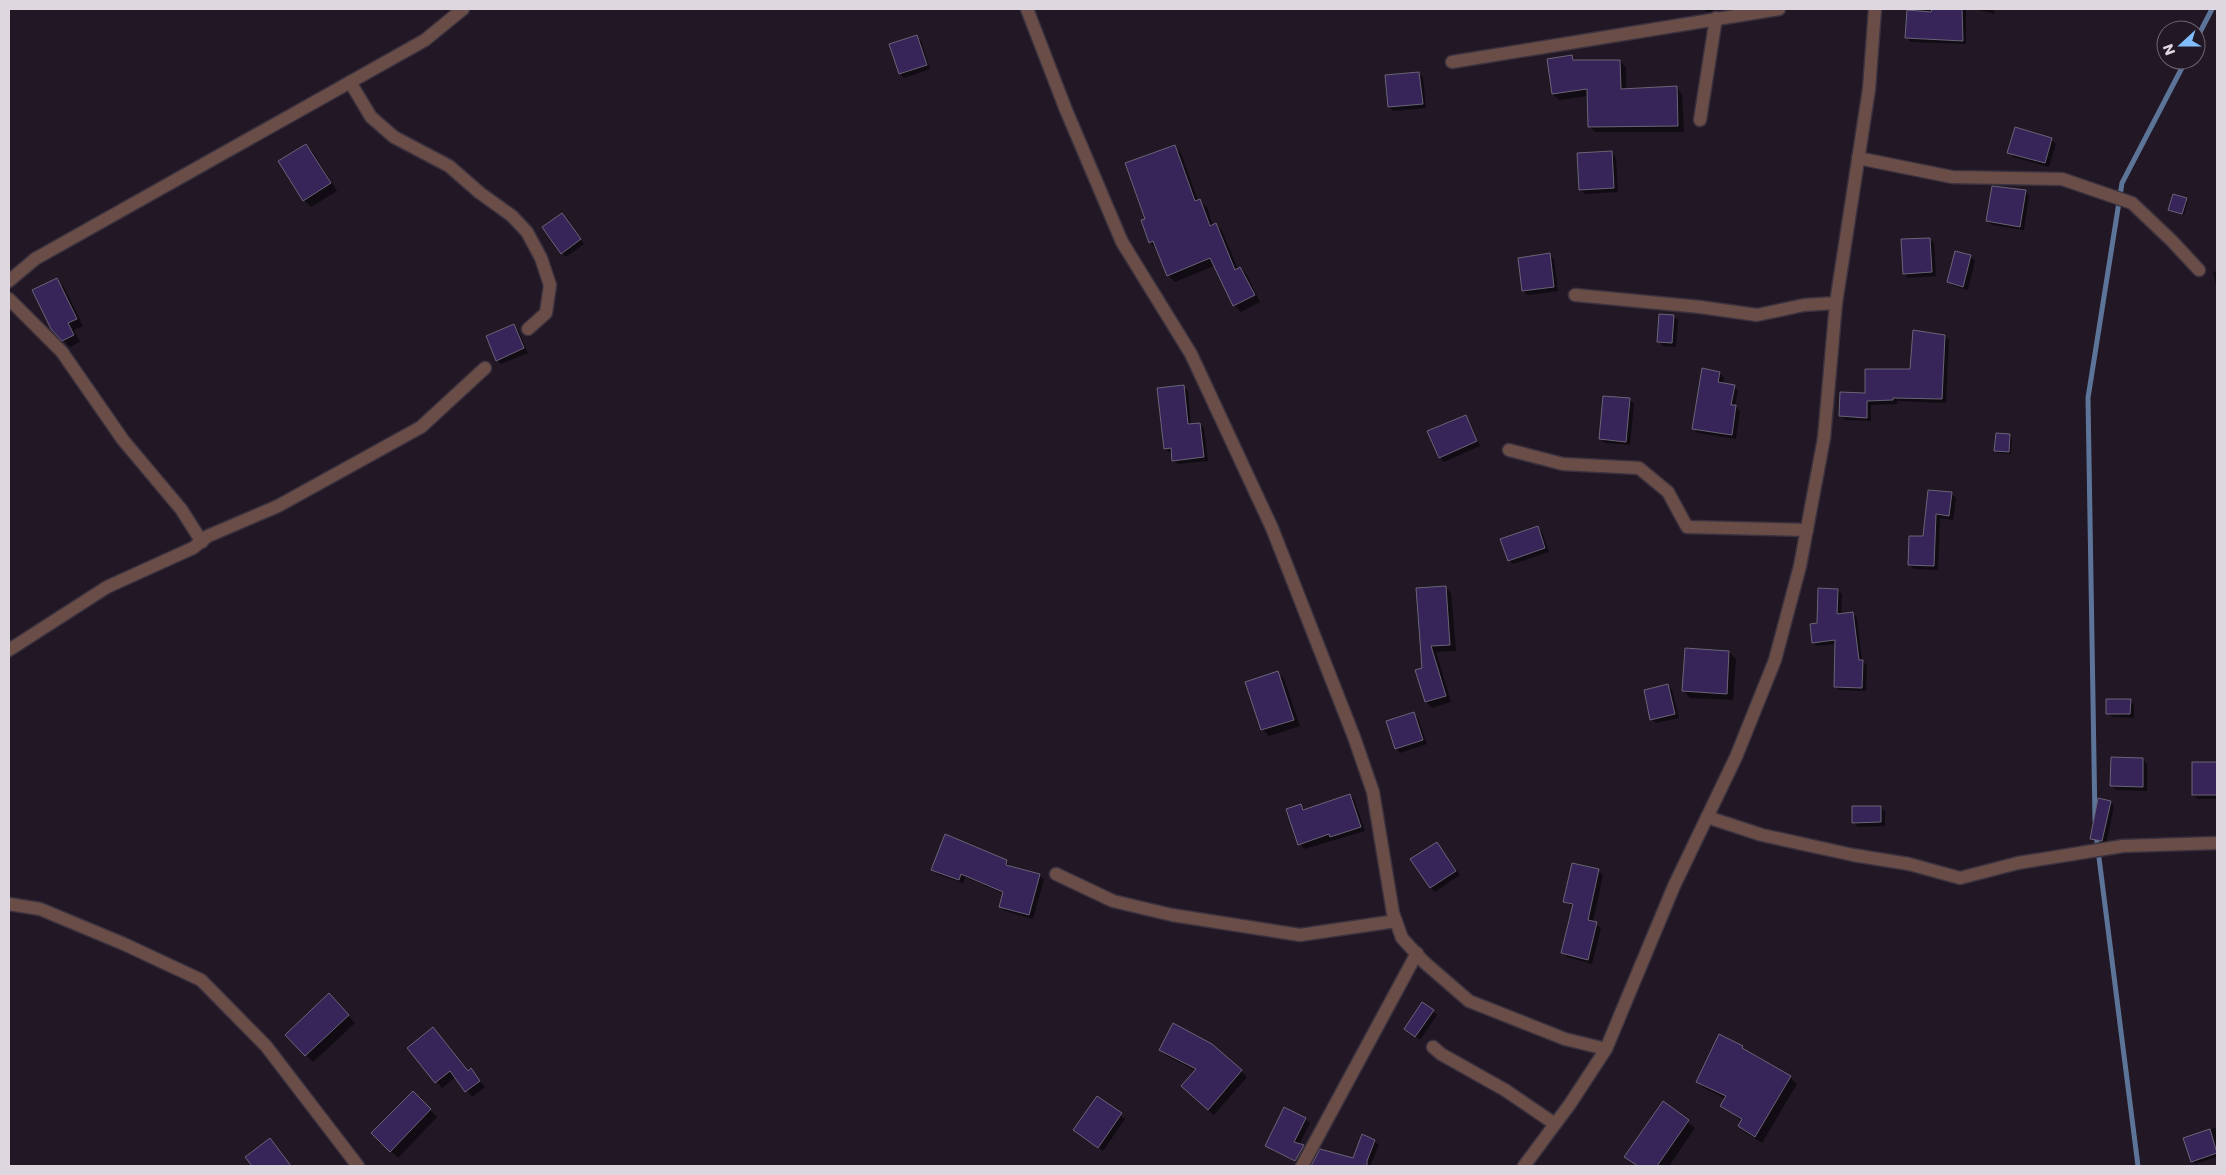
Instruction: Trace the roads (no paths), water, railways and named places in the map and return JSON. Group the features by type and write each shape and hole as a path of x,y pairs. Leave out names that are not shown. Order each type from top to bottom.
{"street":[{"path":"9,281 35,259 425,40 462,9"},
{"path":"1027,9 1066,110 1122,242 1191,354 1272,528 1354,737 1373,792 1381,850 1396,921 1402,938 1418,953 1424,962 1468,1001 1565,1039 1606,1048"},
{"path":"1452,62 1778,9"},
{"path":"1524,1166 1606,1048 1674,886 1736,757 1775,660 1800,566 1824,438 1836,302 1869,89 1875,9"},
{"path":"1700,120 1716,18"},
{"path":"350,82 371,117 394,137 449,166 480,193 512,216 527,232 541,258 550,285 546,312 528,329"},
{"path":"1858,158 1952,177 2062,179 2132,204 2172,241 2199,270"},
{"path":"1576,295 1700,307 1757,315 1804,305 1836,302"},
{"path":"9,299 62,352 123,440 181,510 202,542"},
{"path":"9,650 107,587 194,548 208,536 278,506 421,427 485,368"},
{"path":"1509,450 1563,464 1639,468 1668,492 1687,527 1807,530"},
{"path":"1708,817 1762,835 1853,855 1909,864 1960,878 2018,863 2123,846 2217,843"},
{"path":"1056,874 1113,901 1172,915 1300,935 1396,921"},
{"path":"9,904 40,909 124,944 201,980 266,1046 358,1166"},
{"path":"1302,1166 1418,953"},
{"path":"1433,1047 1441,1054 1505,1090 1555,1124"}],"waterway":[{"path":"2206,21 2212,9"},
{"path":"2095,821 2088,398 2122,183 2181,70"},
{"path":"2096,834 2138,1166"}]}
